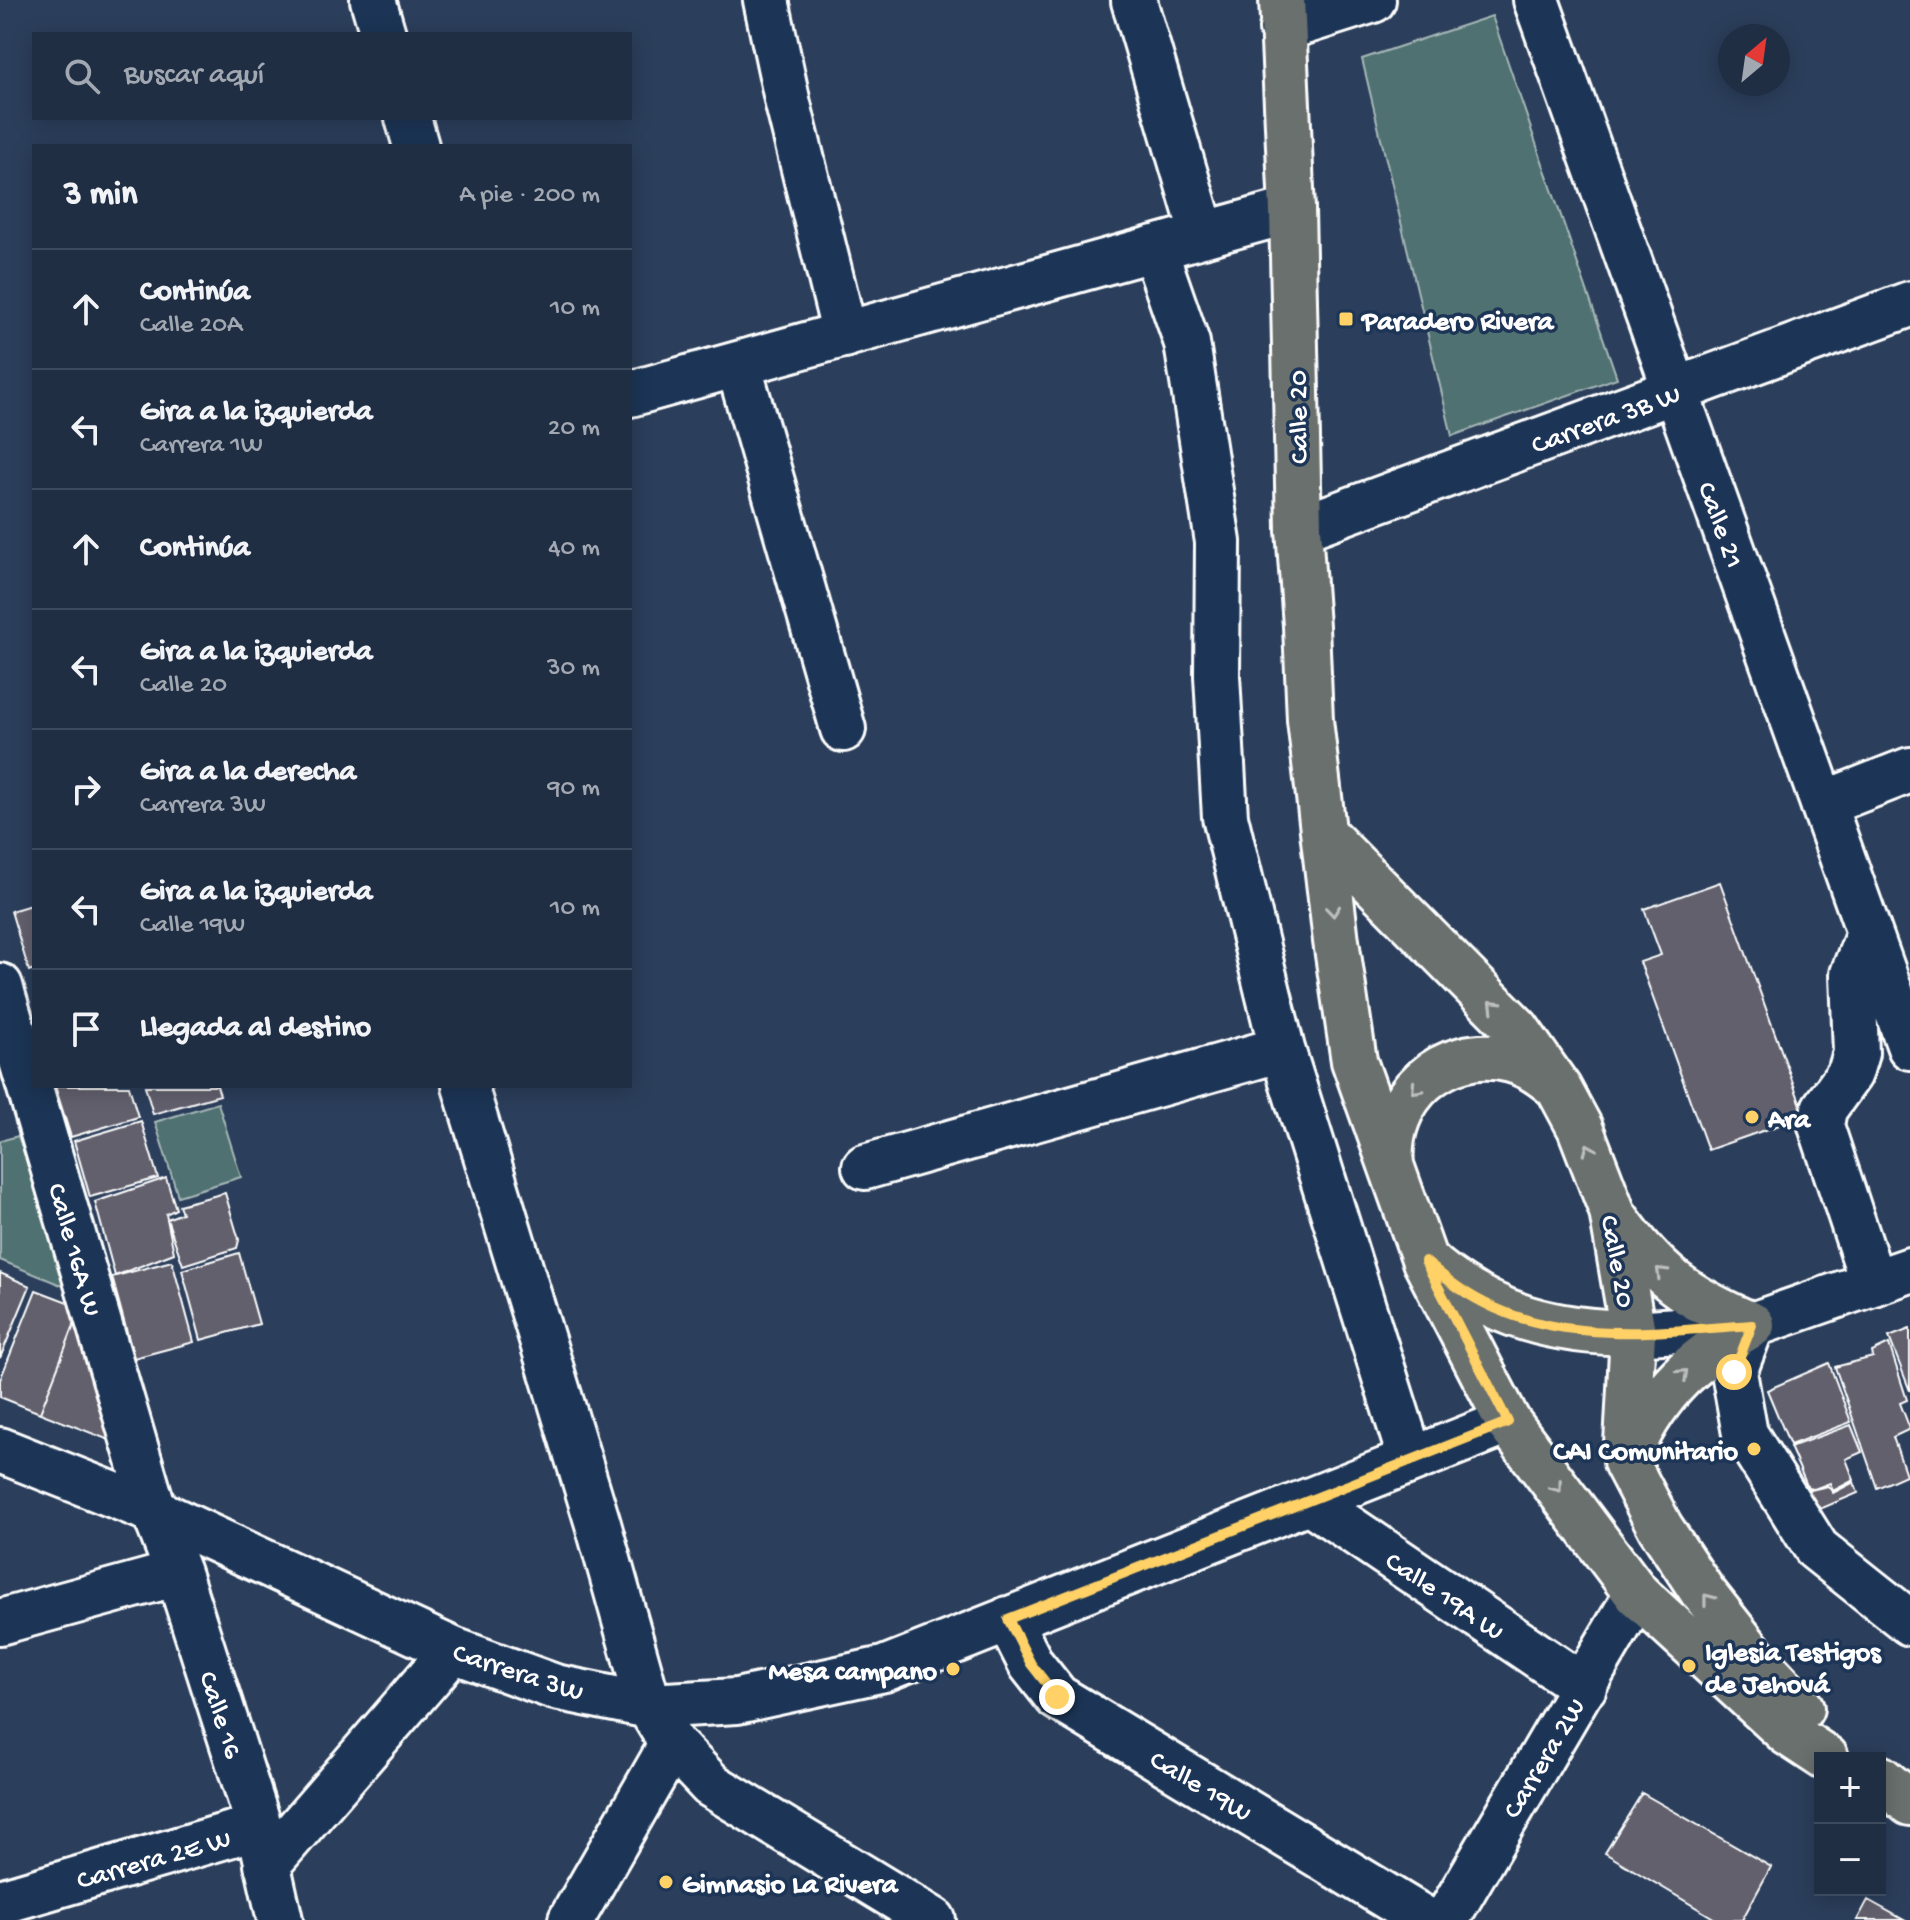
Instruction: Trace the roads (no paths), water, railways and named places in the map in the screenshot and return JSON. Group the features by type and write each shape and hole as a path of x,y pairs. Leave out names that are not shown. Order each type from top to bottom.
{"main road":[{"name":"Calle 20","path":"1282,15 1292,210 1299,529 1311,734 1354,1061 1425,1261 1508,1422 1637,1594 1788,1733 1817,1752"},
{"name":"Calle 20","path":"1324,834 1517,1029 1559,1089 1580,1128 1612,1211 1633,1333 1626,1462"},
{"path":"1391,1171 1389,1144 1396,1117 1410,1093 1431,1074 1456,1062 1483,1057 1512,1060 1537,1071 1559,1089"},
{"path":"1612,1211 1638,1249 1670,1281 1709,1307 1752,1325"},
{"path":"1425,1261 1459,1289 1500,1310 1543,1325 1587,1333 1633,1333"},
{"path":"1752,1325 1710,1349 1675,1380 1646,1418 1626,1462 1660,1527 1702,1591 1761,1666 1817,1725 1849,1752"},
{"path":"1886,1783 1910,1803"},
{"path":"1886,1797 1910,1813"}],"street":[{"path":"373,0 382,32"},
{"path":"766,0 788,104 845,335"},
{"path":"1282,15 1373,0"},
{"name":"Calle 21","path":"1536,0 1910,1047"},
{"path":"1134,1 1203,235"},
{"path":"409,120 415,144"},
{"path":"632,393 1292,210"},
{"path":"1154,248 1187,343 1218,542 1217,676 1225,817 1282,1049 1411,1460"},
{"name":"Carrera 3B W","path":"1299,529 1910,304"},
{"path":"738,364 843,729"},
{"path":"1823,804 1910,770"},
{"path":"1633,1333 1752,1325 1892,1277 1821,1126 1824,1109 1850,1073 1856,1053 1853,974 1869,933"},
{"name":"Calle 16A W","path":"0,986 18,1111 154,1511"},
{"path":"865,1167 1282,1049"},
{"path":"466,1088 598,1524 649,1706 672,1744 711,1785 933,1920"},
{"path":"1752,1325 1734,1372 1745,1434 1817,1549 1910,1623"},
{"name":"Carrera 3W","path":"0,1450 154,1511 453,1650 555,1687 649,1706 737,1701 884,1669 1508,1422"},
{"name":"Calle 19A W","path":"1309,1501 1584,1687"},
{"name":"Calle 16","path":"154,1511 178,1573 263,1846 280,1920"},
{"path":"0,1622 178,1573"},
{"name":"Carrera 2W","path":"1446,1920 1637,1594"},
{"name":"Calle 19W","path":"1008,1619 1031,1664 1057,1697 1426,1920"},
{"path":"263,1846 453,1650"},
{"path":"571,1920 672,1744"},
{"name":"Carrera 2E W","path":"0,1902 263,1846"}],"place":[{"name":"Paradero Rivera","path":"1346,319"},
{"name":"Ara","path":"1752,1117"},
{"name":"CAI Comunitario","path":"1754,1449"},
{"name":"Iglesia Testigos de Jehová","path":"1689,1666"},
{"name":"Mesa campano","path":"953,1669"},
{"name":"Gimnasio La Rivera","path":"666,1882"}]}
